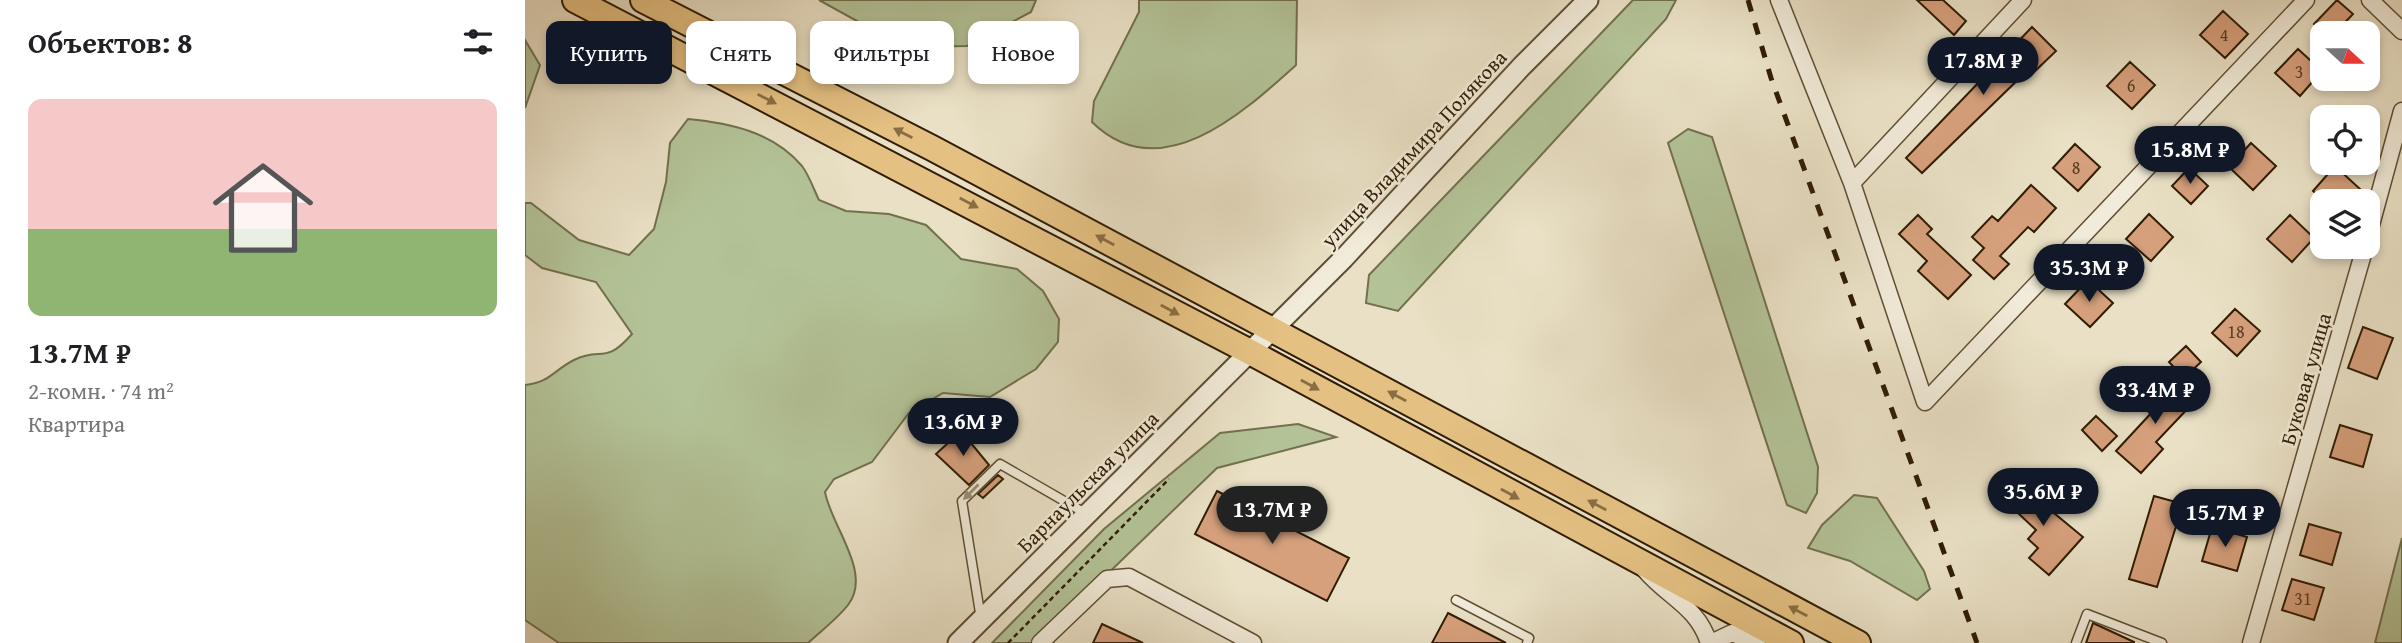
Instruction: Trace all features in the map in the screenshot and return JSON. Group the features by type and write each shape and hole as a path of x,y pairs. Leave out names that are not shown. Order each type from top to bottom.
{"highway":[{"path":"575,0 1250,352 1791,643"},
{"path":"643,0 932,148 1858,643"}],"street":[{"name":"улица Владимира Полякова","path":"1250,352 1344,258 1522,66 1588,0"},
{"path":"1779,0 1852,183 1925,402 2306,0"},
{"path":"1852,183 2023,0"},
{"path":"2370,0 2402,31"},
{"path":"2380,192 2402,111"},
{"name":"Буковая улица","path":"2252,643 2362,259"},
{"name":"Барнаульская улица","path":"958,643 1250,352"},
{"path":"1639,563 1659,586 1700,620 1710,643 1732,633 1757,643"},
{"path":"1039,643 1107,579 1129,577 1253,643"}],"lane":[{"path":"982,620 962,501 1000,464 1087,515"},
{"path":"1456,600 1529,638 1527,643"},
{"path":"2076,643 2087,614 2162,643"}],"path":[{"path":"1008,643 1169,479"}],"green space":[{"path":"819,0 1036,0 1031,12 1014,21 968,21 967,46 954,46 954,21 857,21"},
{"path":"1139,0 1297,0 1296,65 1251,104 1200,137 1172,146 1145,148 1118,141 1092,122 1094,101 1139,12"},
{"path":"1633,0 1676,0 1666,19 1398,311 1366,303 1369,275"},
{"path":"525,40 540,65 525,108"},
{"path":"688,119 750,131 778,145 802,166 819,200 846,211 889,214 926,225 961,259 1017,269 1043,291 1059,319 1058,342 1036,369 990,397 943,393 909,413 872,462 834,479 825,492 853,564 856,579 854,592 844,610 808,643 559,643 525,620 525,385 546,379 583,356 609,353 632,334 596,282 542,268 525,255 525,203 531,203 579,240 629,255 654,229 666,182 670,143"},
{"path":"1688,129 1712,137 1818,467 1817,493 1806,513 1787,505 1668,143"},
{"path":"1298,424 1336,437 1217,468 1036,643 992,643 1104,529 1220,433"},
{"path":"1854,495 1877,498 1924,571 1930,589 1917,600 1850,561 1808,548 1822,525"},
{"path":"2402,538 2402,643 2375,643"}],"building":[{"path":"1917,0 1943,0 1966,21 1954,35"},
{"path":"2337,0 2353,14 2346,21 2317,21"},
{"path":"2223,11 2248,34 2225,58 2200,35"},
{"path":"2032,27 2056,51 2032,74 2028,70 1922,173 1906,158"},
{"path":"2298,49 2310,60 2310,85 2300,96 2275,73"},
{"path":"2130,62 2155,85 2132,109 2107,86"},
{"path":"2251,143 2276,166 2253,190 2229,167"},
{"path":"2075,144 2100,167 2078,191 2053,168"},
{"path":"2189,168 2208,186 2191,204 2172,186"},
{"path":"2327,175 2345,175 2360,189 2315,189"},
{"path":"2031,185 2056,208 2034,232 2028,227 2000,256 2009,264 1994,279 1973,260 1984,248 1972,237 1992,216 1998,221"},
{"path":"2149,214 2173,237 2151,261 2126,239"},
{"path":"1918,215 1932,229 1927,234 1971,275 1948,299 1918,271 1927,261 1899,234"},
{"path":"2290,215 2310,234 2310,242 2292,262 2267,239"},
{"path":"2088,280 2113,303 2090,327 2065,304"},
{"path":"2235,309 2260,331 2237,356 2212,333"},
{"path":"2363,327 2393,338 2377,379 2348,368"},
{"path":"2186,346 2201,362 2184,378 2169,362"},
{"path":"2169,379 2194,402 2156,442 2163,449 2141,473 2116,451 2154,410 2146,403"},
{"path":"2096,416 2117,436 2102,451 2082,430"},
{"path":"2340,425 2372,435 2363,467 2330,457"},
{"path":"961,431 989,465 969,485 936,454"},
{"path":"998,475 1003,479 983,498 978,494"},
{"path":"2014,480 2083,537 2049,575 2029,558 2038,548 2028,539 2036,530 2000,496"},
{"path":"1217,491 1349,558 1327,601 1195,534"},
{"path":"2154,496 2183,504 2157,587 2129,579"},
{"path":"2309,524 2341,533 2332,565 2300,555"},
{"path":"2212,527 2247,537 2237,571 2202,561"},
{"path":"2292,579 2324,588 2314,620 2282,610"},
{"path":"1448,613 1506,643 1432,643"},
{"path":"2093,623 2134,642 2134,643 2086,643"},
{"path":"1102,624 1143,643 1093,643"}],"railway":[{"path":"1748,0 1771,78 1977,643"}]}
